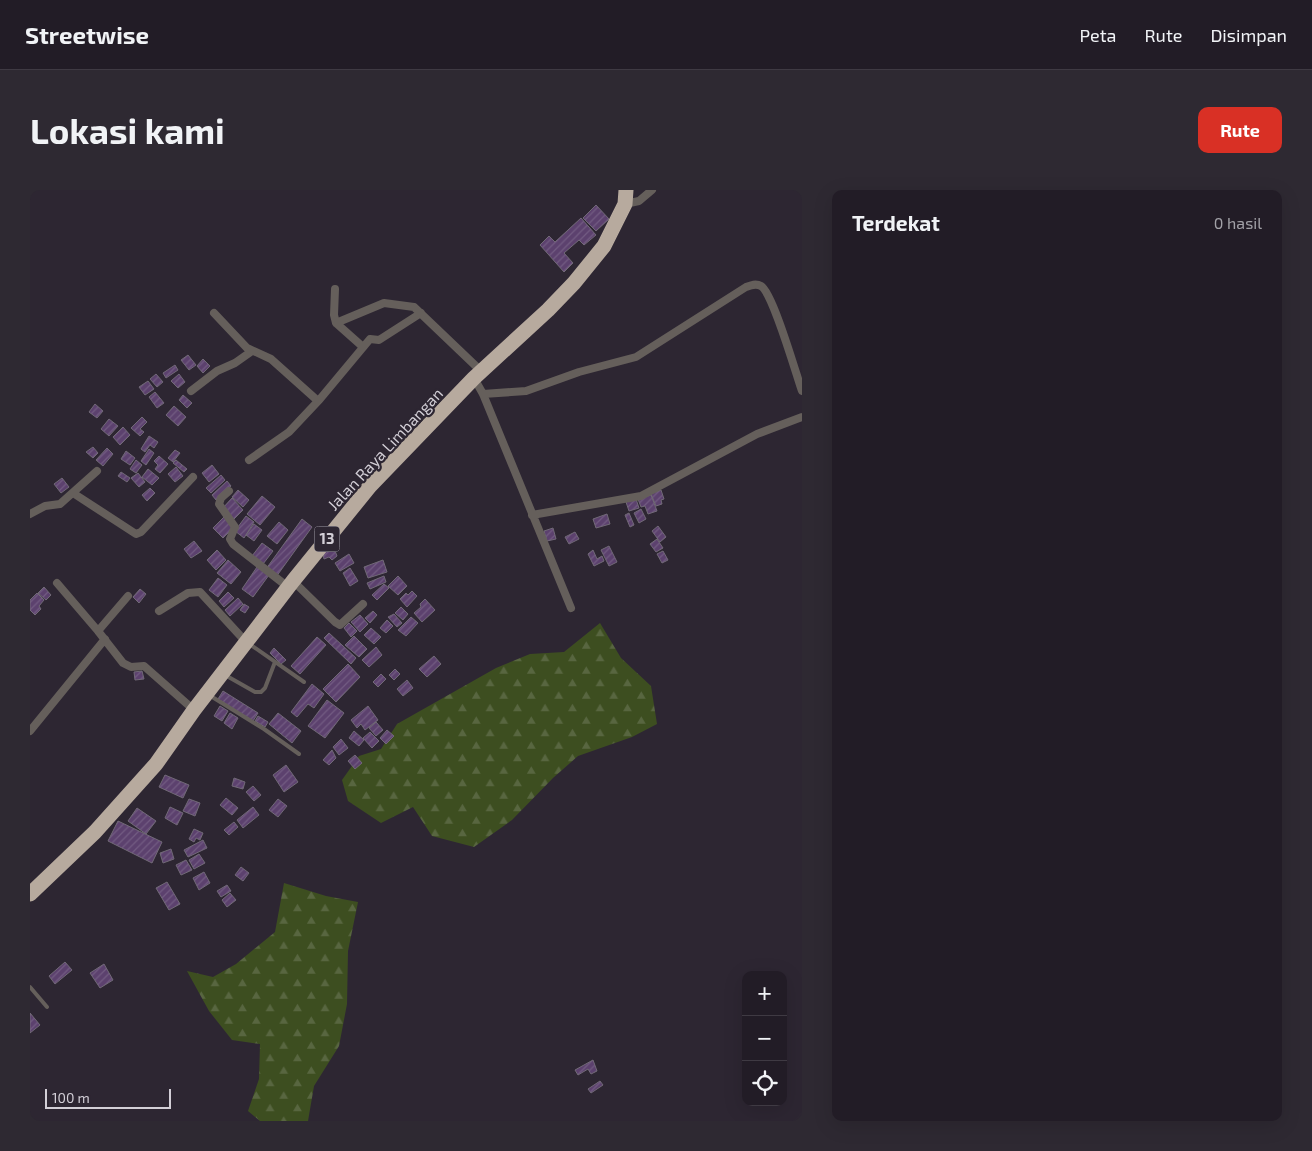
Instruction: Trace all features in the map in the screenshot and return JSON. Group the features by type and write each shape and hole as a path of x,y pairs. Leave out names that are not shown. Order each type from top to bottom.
{"highway":[{"name":"Jalan Raya Limbangan","path":"31,890 95,832 156,764 194,710 290,584 370,486 478,375 548,310 574,283 604,246 626,197"}],"street":[{"path":"626,197 639,201 652,190"},
{"path":"483,394 526,390 579,372 636,357 746,287 754,284 762,287 767,294 781,327 802,391"},
{"path":"335,289 334,316 336,323 363,347"},
{"path":"336,323 384,303 412,307 421,312 478,375 483,394 571,608"},
{"path":"249,460 289,432 318,401 370,339 379,340 421,312"},
{"path":"214,313 252,351 271,359 318,401"},
{"path":"192,391 217,371 238,361 252,351"},
{"path":"532,514 641,496 757,434 802,417"},
{"path":"30,514 45,506 59,504 73,494 97,471"},
{"path":"73,494 136,534 140,533 193,477"},
{"path":"229,491 221,498 219,504 235,527 230,539 232,544 290,584 340,625 363,604"},
{"path":"57,583 98,630 123,663 131,667 144,666 194,710"},
{"path":"159,611 188,593 200,592 246,642"},
{"path":"98,630 128,596"},
{"path":"30,731 104,639"}],"lane":[{"path":"246,642 304,682"},
{"path":"223,674 255,692 261,692 265,688 275,662"},
{"path":"208,693 299,754"},
{"path":"30,987 46,1007"}],"green space":[{"path":"600,623 621,658 651,686 657,724 632,737 578,756 553,778 512,820 474,847 432,836 413,807 381,823 348,801 342,780 359,756 381,749 397,724 496,668 530,654 564,652"},
{"path":"284,883 326,896 358,902 348,951 347,1004 339,1046 314,1086 308,1121 260,1121 248,1111 259,1079 260,1044 232,1040 209,1011 187,971 213,977 236,964 275,932"}],"building":[{"path":"596,205 609,219 596,231 583,218"},
{"path":"581,218 596,235 584,245 579,240 564,253 573,263 564,272 540,245 549,236 555,242"},
{"path":"188,355 196,365 189,370 181,360"},
{"path":"203,359 210,366 203,373 197,366"},
{"path":"175,365 178,370 166,378 163,373"},
{"path":"156,374 163,382 157,387 150,379"},
{"path":"179,374 185,382 178,388 171,381"},
{"path":"148,381 154,389 145,395 139,387"},
{"path":"155,392 164,403 157,408 149,397"},
{"path":"183,395 192,403 187,408 179,400"},
{"path":"95,404 103,411 97,418 89,412"},
{"path":"174,406 186,417 178,426 166,415"},
{"path":"142,417 147,422 140,429 144,432 140,436 131,428"},
{"path":"109,419 118,426 109,436 101,429"},
{"path":"123,427 130,435 120,445 113,437"},
{"path":"149,436 158,442 154,448 150,445 145,452 141,449"},
{"path":"93,447 98,453 93,458 86,452"},
{"path":"107,448 113,454 103,466 96,460"},
{"path":"149,449 154,453 146,465 141,461"},
{"path":"175,450 180,453 173,462 168,458"},
{"path":"126,451 135,458 130,465 121,459"},
{"path":"159,456 168,464 160,473 155,469 158,465 154,461"},
{"path":"136,460 142,465 136,473 130,469"},
{"path":"176,460 187,469 184,472 173,463"},
{"path":"212,465 219,474 209,482 202,473"},
{"path":"176,467 183,476 175,482 168,474"},
{"path":"148,469 159,478 152,485 142,477"},
{"path":"121,472 130,478 127,482 118,476"},
{"path":"138,473 145,482 139,487 131,478"},
{"path":"221,475 225,480 211,493 206,488"},
{"path":"62,478 69,487 61,493 54,484"},
{"path":"227,481 231,486 216,500 212,495"},
{"path":"150,488 155,493 147,501 142,495"},
{"path":"238,490 249,500 243,507 232,497"},
{"path":"661,490 664,499 661,500 662,504 656,506 651,494"},
{"path":"651,495 657,511 648,514 645,506 641,507 638,499"},
{"path":"262,496 275,507 260,525 247,514"},
{"path":"232,498 243,510 233,520 222,509"},
{"path":"636,499 639,508 629,511 626,502"},
{"path":"641,509 646,519 639,523 634,513"},
{"path":"629,513 634,525 630,527 625,515"},
{"path":"607,514 610,524 596,528 593,519"},
{"path":"246,516 254,522 244,538 235,531"},
{"path":"224,517 234,527 223,538 213,528"},
{"path":"302,519 312,527 276,577 266,569"},
{"path":"279,522 288,530 277,544 267,536"},
{"path":"254,524 262,530 254,541 246,535"},
{"path":"658,526 666,537 660,542 652,531"},
{"path":"553,528 556,539 547,541 544,531"},
{"path":"575,532 579,539 569,544 565,537"},
{"path":"657,539 663,548 656,552 650,544"},
{"path":"194,541 202,551 191,558 184,549"},
{"path":"262,543 273,551 263,564 252,556"},
{"path":"609,546 617,562 609,566 601,550"},
{"path":"334,548 337,556 332,560 329,557 324,559 322,551"},
{"path":"217,550 226,560 216,570 207,560"},
{"path":"593,550 597,559 602,556 604,561 594,566 588,554"},
{"path":"663,551 668,560 662,563 657,554"},
{"path":"349,554 354,563 340,571 335,563"},
{"path":"228,560 241,572 231,584 217,573"},
{"path":"383,560 387,572 368,578 364,567"},
{"path":"257,567 269,575 253,597 242,589"},
{"path":"350,568 358,581 350,586 343,573"},
{"path":"384,576 386,582 370,589 367,583"},
{"path":"398,576 407,586 398,595 388,586"},
{"path":"218,578 227,585 218,597 209,590"},
{"path":"384,584 389,588 377,600 372,595"},
{"path":"44,587 51,595 46,600 38,593"},
{"path":"140,589 146,594 139,603 133,597"},
{"path":"412,591 417,596 407,607 400,599 406,593 408,595"},
{"path":"228,592 234,598 224,607 219,601"},
{"path":"37,593 44,600 39,606 41,609 35,615 30,610 30,600"},
{"path":"238,598 243,604 230,616 225,610"},
{"path":"425,599 435,610 422,622 414,613 421,607 420,604"},
{"path":"244,604 249,607 245,613 240,610"},
{"path":"401,607 408,614 403,620 395,613"},
{"path":"373,611 377,615 370,623 365,618"},
{"path":"394,614 402,623 397,627 388,617"},
{"path":"360,615 368,624 360,632 351,622"},
{"path":"411,617 418,623 406,636 398,630"},
{"path":"387,620 393,626 386,633 380,628"},
{"path":"349,623 357,631 351,637 344,628"},
{"path":"371,628 381,637 374,644 364,635"},
{"path":"329,633 356,658 351,664 324,638"},
{"path":"354,636 367,649 359,657 345,645"},
{"path":"317,637 326,645 300,674 291,666"},
{"path":"376,647 382,655 369,667 362,660"},
{"path":"274,648 286,660 281,664 270,653"},
{"path":"434,656 441,664 427,677 419,669"},
{"path":"348,664 360,677 336,702 323,689"},
{"path":"395,669 400,674 394,680 389,675"},
{"path":"142,671 144,679 135,680 134,672"},
{"path":"381,674 386,679 378,687 373,682"},
{"path":"407,680 413,688 403,696 397,689"},
{"path":"312,684 324,694 314,708 308,704 297,717 291,712"},
{"path":"223,691 258,713 253,721 218,699"},
{"path":"327,700 344,713 325,738 308,726"},
{"path":"220,706 228,711 222,721 214,716"},
{"path":"368,706 378,720 365,730 361,724 357,728 351,720"},
{"path":"230,713 238,718 232,729 224,723"},
{"path":"278,713 301,731 292,743 269,724"},
{"path":"258,716 268,722 265,727 255,721"},
{"path":"376,722 383,730 376,736 369,728"},
{"path":"387,730 394,736 386,744 380,738"},
{"path":"354,731 364,740 359,746 349,738"},
{"path":"370,732 379,741 372,748 363,738"},
{"path":"341,739 348,748 339,755 333,747"},
{"path":"332,750 336,758 329,765 323,760"},
{"path":"355,755 362,763 355,769 348,761"},
{"path":"286,765 298,782 284,792 273,775"},
{"path":"165,775 189,785 183,798 159,787"},
{"path":"234,778 245,782 243,789 232,786"},
{"path":"253,786 261,795 254,801 246,792"},
{"path":"226,798 238,808 232,815 220,805"},
{"path":"189,799 200,803 195,816 183,811"},
{"path":"278,799 287,806 278,817 269,810"},
{"path":"170,807 183,813 177,825 165,818"},
{"path":"253,807 259,815 243,828 237,820"},
{"path":"137,808 156,821 146,834 128,821"},
{"path":"118,821 162,842 152,863 108,841"},
{"path":"234,822 238,827 229,835 224,830"},
{"path":"194,829 203,833 200,840 196,838 194,842 189,839"},
{"path":"203,840 207,848 188,857 184,850"},
{"path":"171,849 174,859 163,863 160,853"},
{"path":"199,854 205,863 194,869 189,860"},
{"path":"186,860 192,870 181,875 176,865"},
{"path":"241,867 249,873 243,881 235,875"},
{"path":"204,872 210,883 199,890 193,878"},
{"path":"167,882 180,904 169,910 156,888"},
{"path":"227,885 231,891 221,897 217,891"},
{"path":"230,893 236,900 227,907 222,900"},
{"path":"65,962 72,970 55,984 49,976"},
{"path":"104,964 113,980 100,988 90,973"},
{"path":"30,1013 40,1025 30,1033"},
{"path":"593,1060 597,1071 591,1074 588,1069 578,1075 575,1070"},
{"path":"600,1081 603,1085 591,1093 588,1089"}]}
